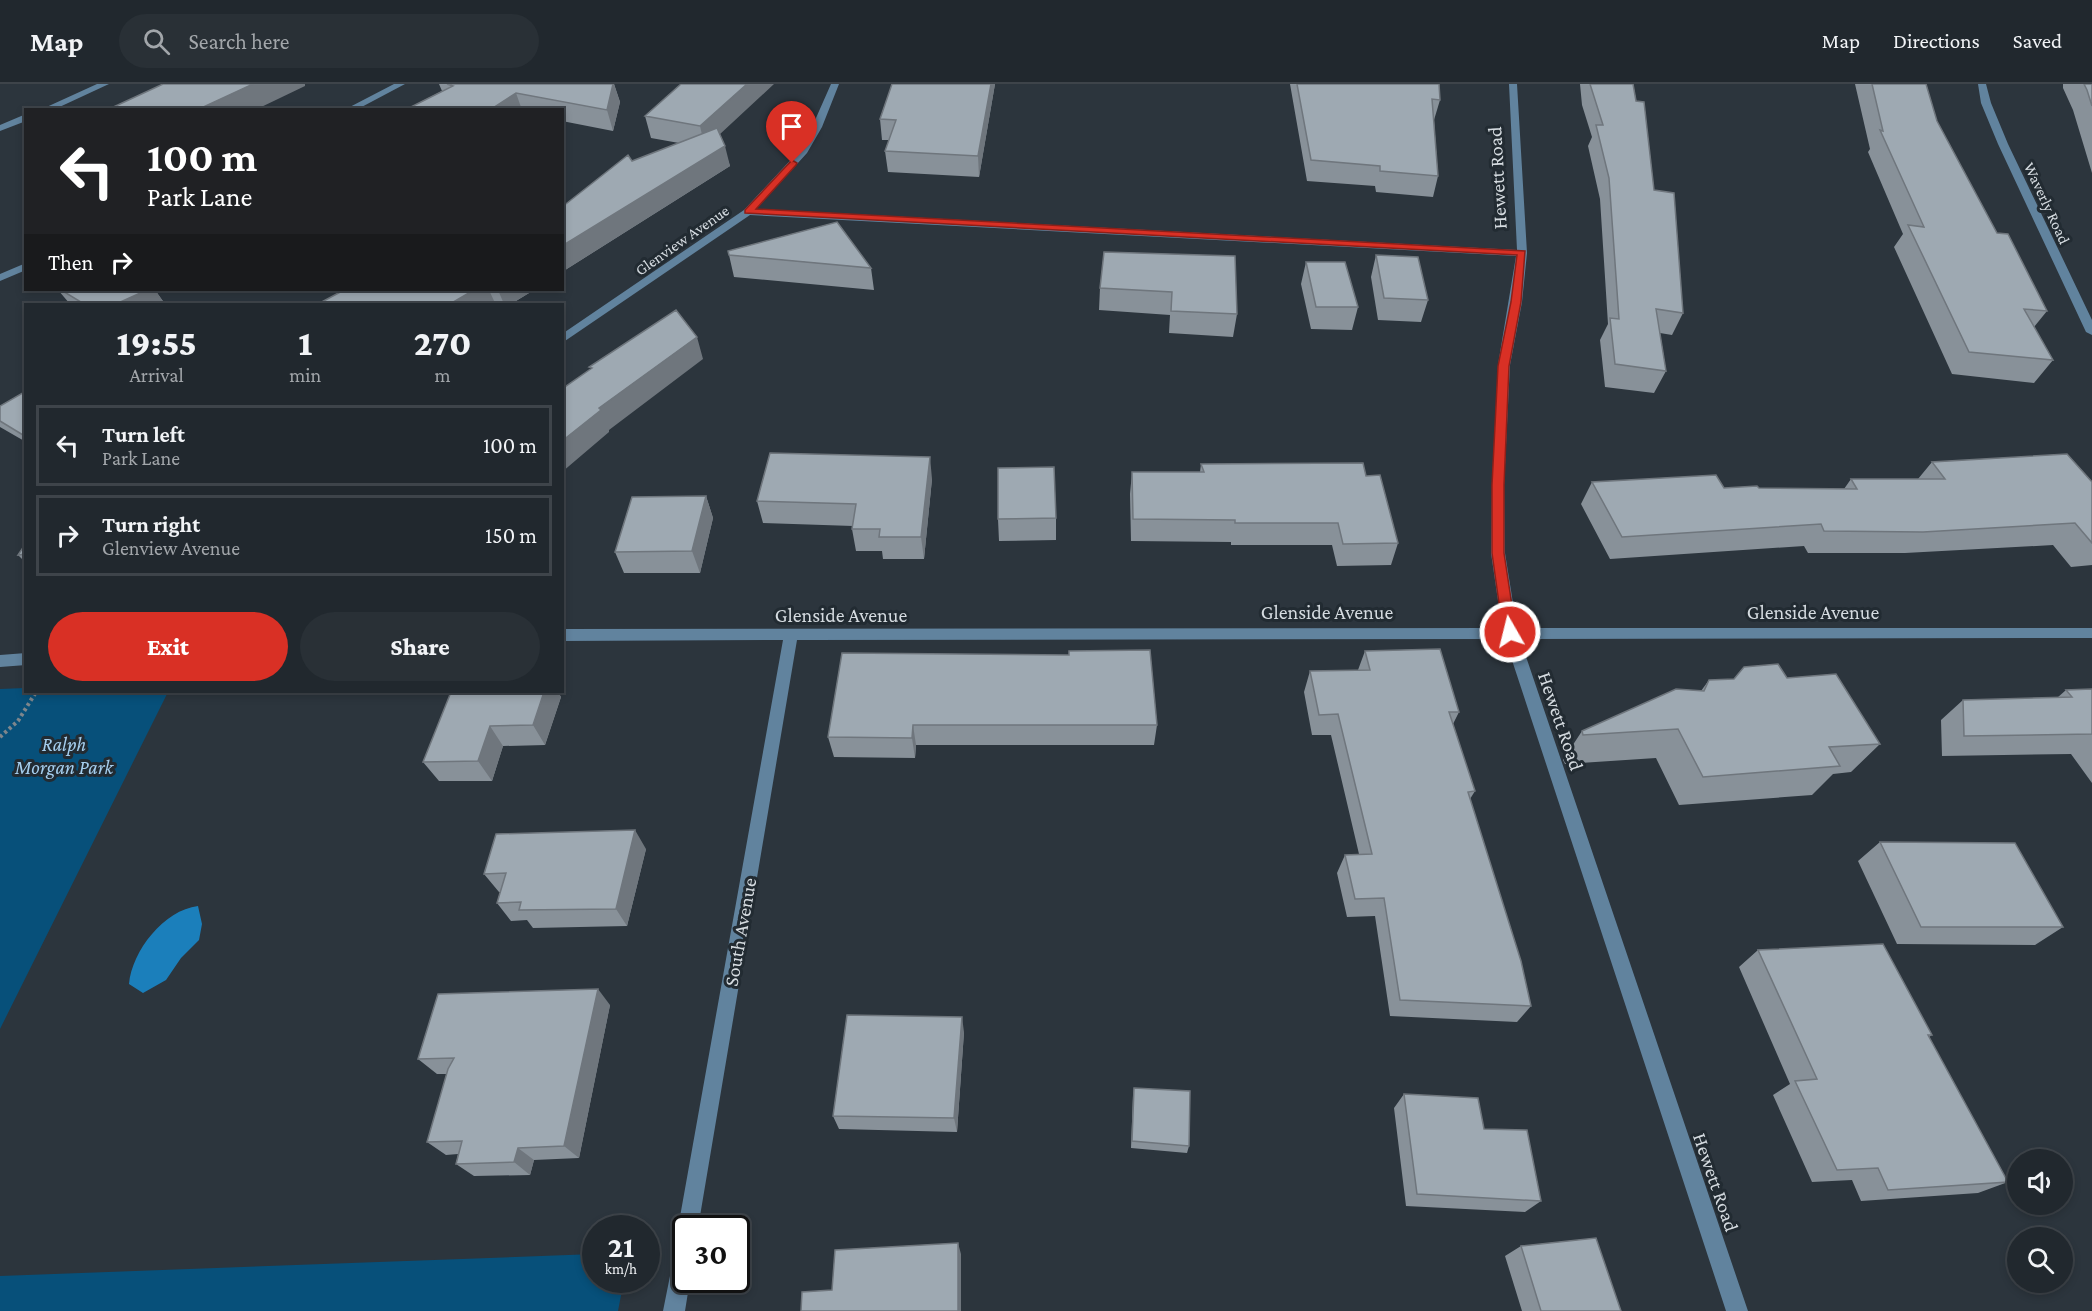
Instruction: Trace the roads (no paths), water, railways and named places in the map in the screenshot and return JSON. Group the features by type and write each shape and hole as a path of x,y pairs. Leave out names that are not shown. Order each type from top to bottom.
{"street":[{"path":"49,108 105,84"},
{"path":"352,108 400,84"},
{"name":"Glenview Avenue","path":"564,339 748,212 802,153 817,127 835,84"},
{"name":"Hewett Road","path":"1513,84 1522,253 1504,366 1498,485 1498,553 1510,632 1737,1311"},
{"name":"Waverly Road","path":"1982,84 1986,103 2002,144 2092,332"},
{"path":"0,128 24,118"},
{"path":"748,212 1522,253"},
{"path":"0,278 24,267"},
{"name":"Glenside Avenue","path":"564,635 2092,633"},
{"name":"South Avenue","path":"690,1215 791,636"},
{"path":"0,661 24,659"},
{"path":"674,1311 677,1293"}],"park label":[{"name":"Ralph Morgan Park","path":"64,756"}]}
